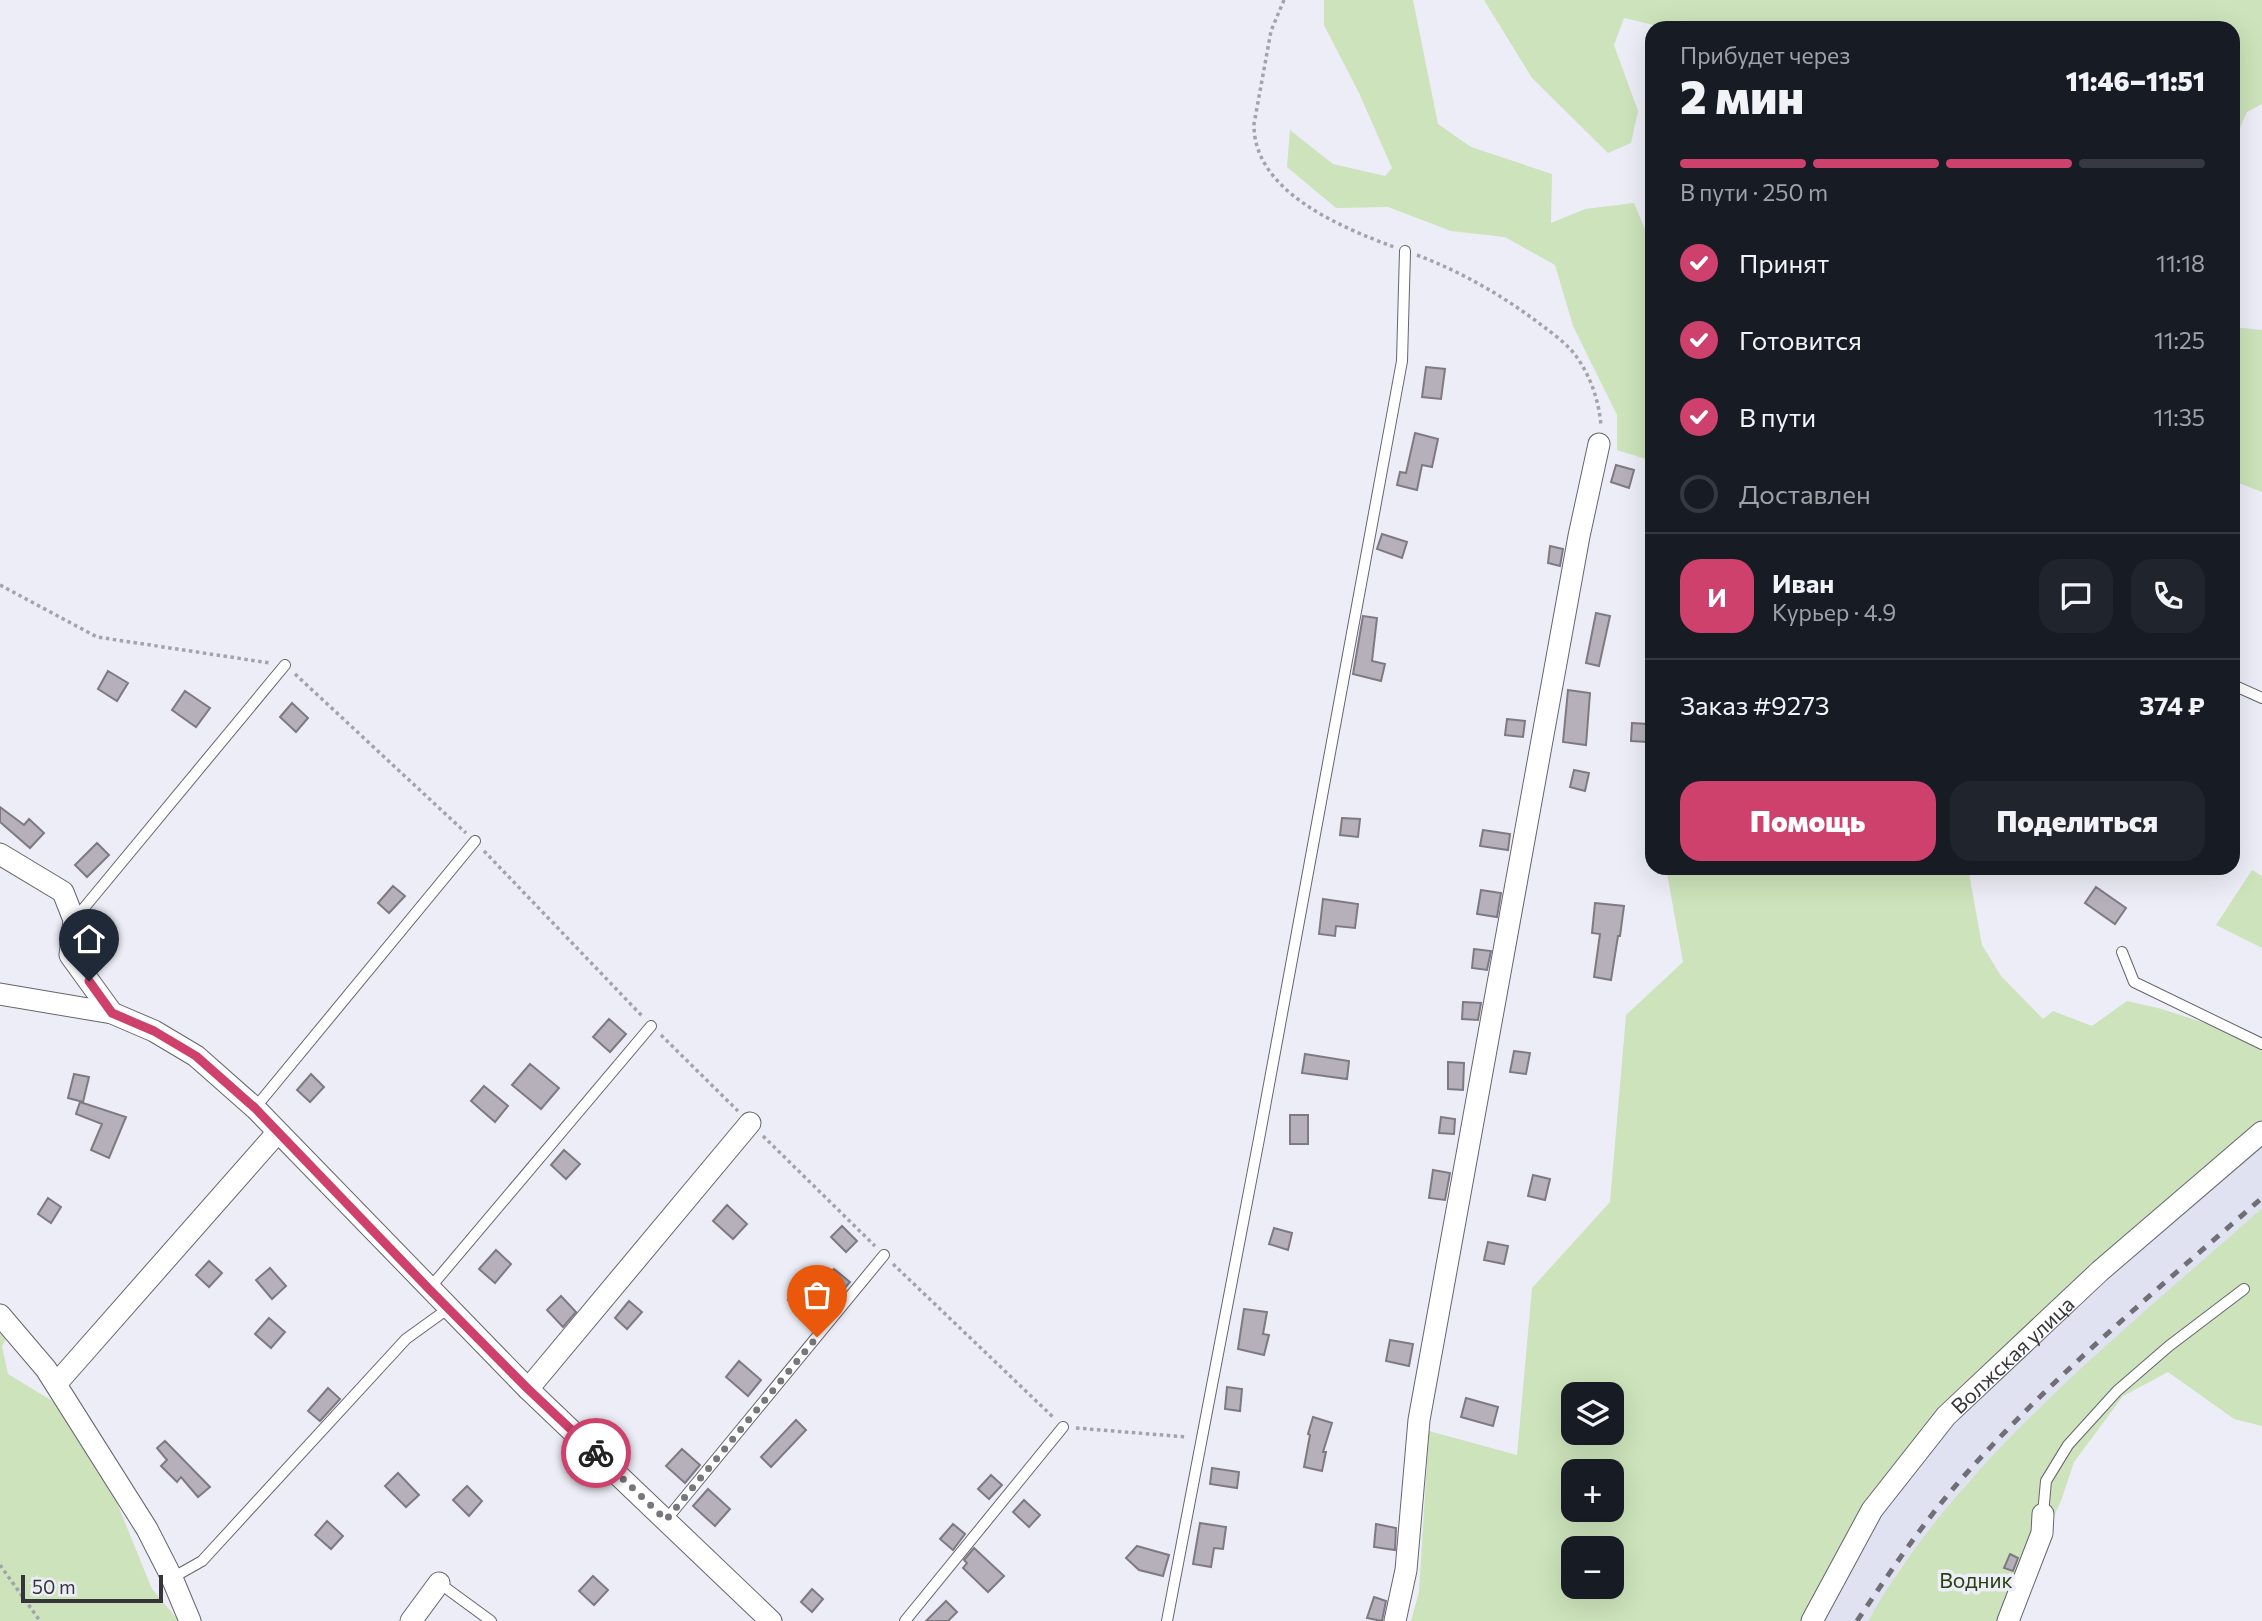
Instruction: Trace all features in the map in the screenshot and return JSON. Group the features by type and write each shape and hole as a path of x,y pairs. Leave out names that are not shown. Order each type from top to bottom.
{"street":[{"path":"1395,1621 1406,1570 1419,1420 1579,536 1599,444"},
{"path":"0,854 63,892 74,920 70,956 112,1013"},
{"path":"0,994 112,1013 154,1031 196,1056 255,1108 528,1389 771,1621"},
{"path":"528,1389 750,1123"},
{"name":"Волжская улица","path":"1812,1621 1872,1510 1946,1416 2100,1271 2262,1132"},
{"path":"56,1384 277,1133"},
{"path":"0,1315 46,1369 147,1529 173,1578 190,1621"},
{"path":"2008,1621 2042,1533 2043,1514"},
{"path":"411,1621 439,1583"}],"lane":[{"path":"1167,1621 1402,361 1405,251"},
{"path":"74,920 285,665"},
{"path":"2240,688 2262,698"},
{"path":"255,1108 475,841"},
{"path":"2122,952 2134,982 2262,1044"},
{"path":"429,1289 651,1026"},
{"path":"666,1520 884,1255"},
{"path":"2043,1514 2046,1480 2068,1445 2117,1391 2169,1346 2244,1289"},
{"path":"173,1578 202,1561 406,1339 449,1308"},
{"path":"905,1621 1063,1427"},
{"path":"439,1583 491,1621"}],"path":[{"path":"1284,0 1271,32 1254,124 1254,139 1258,152 1276,181 1287,192 1355,232 1449,267 1522,310 1575,354 1598,400 1601,425 1599,444"},
{"path":"0,585 97,637 285,665 475,841 651,1026 1063,1427 1202,1438"},
{"path":"0,1565 40,1621"}],"shaded area":[{"path":"2262,1144 2262,1208 2037,1410 1967,1483 1903,1564 1868,1621 1823,1621 1881,1515 1952,1423 2108,1278"}],"green space":[{"path":"1324,0 1413,0 1438,124 1471,147 1552,174 1551,223 1585,209 1634,203 1645,229 1645,459 1617,450 1617,415 1573,326 1555,265 1505,237 1451,231 1388,207 1336,208 1287,167 1290,130 1333,164 1385,176 1392,168 1359,93 1324,25"},
{"path":"1484,0 2262,0 2262,104 2247,112 2240,128 2240,21 1645,23 1624,18 1614,45 1638,111 1631,143 1608,153 1532,78"},
{"path":"2240,328 2262,330 2262,492 2240,484"},
{"path":"2252,870 2262,876 2262,948 2216,925"},
{"path":"1667,875 1969,875 1982,945 2001,976 2043,1019 2053,1011 2092,1026 2127,1001 2162,1009 2262,1042 2262,1121 2094,1266 1865,1505 1801,1621 1411,1621 1419,1592 1429,1431 1517,1455 1532,1288 1610,1202 1626,1015 1683,962"},
{"name":"Водник","path":"2262,1208 2262,1426 2234,1419 2168,1372 2123,1396 2074,1462 2061,1501 2005,1621 1868,1621 1906,1562 1949,1505 1997,1451 2101,1350"},
{"path":"0,1305 14,1326 2,1346 8,1374 59,1405 113,1493 152,1589 179,1621 0,1621"}],"building":[{"path":"1426,367 1445,369 1441,399 1422,397"},
{"path":"1415,433 1438,439 1432,467 1422,465 1417,490 1397,485 1400,472 1406,473"},
{"path":"1616,465 1634,470 1629,488 1611,482"},
{"path":"1382,534 1407,542 1402,558 1377,549"},
{"path":"1550,546 1563,549 1560,566 1548,563"},
{"path":"1596,613 1610,616 1599,666 1586,663"},
{"path":"1363,616 1377,618 1372,661 1385,664 1381,681 1353,674"},
{"path":"108,671 128,683 117,701 98,689"},
{"path":"1568,690 1590,693 1586,745 1563,742"},
{"path":"185,691 210,708 196,727 172,710"},
{"path":"292,703 308,718 296,732 280,717"},
{"path":"1507,719 1525,721 1523,737 1505,735"},
{"path":"1632,723 1645,724 1645,742 1631,741"},
{"path":"1574,770 1589,773 1585,791 1570,787"},
{"path":"0,807 24,825 29,819 44,833 30,848 0,822"},
{"path":"1342,818 1360,819 1358,837 1340,835"},
{"path":"1483,830 1510,834 1508,850 1480,846"},
{"path":"97,843 109,855 87,877 75,865"},
{"path":"393,886 405,896 389,913 378,903"},
{"path":"2096,887 2126,908 2115,924 2085,903"},
{"path":"1481,890 1501,893 1497,917 1477,914"},
{"path":"1323,899 1358,904 1355,928 1336,926 1335,936 1319,934"},
{"path":"1595,903 1624,906 1611,980 1594,977 1600,934 1592,933"},
{"path":"1474,949 1491,951 1487,970 1472,968"},
{"path":"1463,1002 1481,1003 1478,1020 1462,1019"},
{"path":"609,1019 626,1034 610,1052 593,1037"},
{"path":"1514,1051 1530,1053 1526,1074 1510,1072"},
{"path":"1305,1054 1349,1061 1347,1079 1302,1073"},
{"path":"1448,1062 1464,1063 1463,1090 1448,1089"},
{"path":"530,1064 559,1088 541,1109 512,1085"},
{"path":"74,1074 89,1077 83,1102 68,1098"},
{"path":"311,1074 324,1087 310,1102 297,1090"},
{"path":"484,1086 508,1106 495,1122 471,1101"},
{"path":"80,1102 126,1117 109,1158 91,1150 102,1124 76,1114"},
{"path":"1290,1115 1308,1115 1308,1144 1290,1144"},
{"path":"1441,1117 1455,1119 1454,1134 1439,1133"},
{"path":"564,1150 580,1164 566,1179 551,1165"},
{"path":"1433,1170 1450,1173 1445,1200 1429,1198"},
{"path":"1533,1175 1550,1179 1545,1200 1528,1196"},
{"path":"48,1198 61,1207 51,1223 38,1214"},
{"path":"727,1205 747,1224 733,1239 713,1221"},
{"path":"842,1226 857,1241 846,1252 831,1237"},
{"path":"1274,1228 1292,1233 1288,1250 1269,1244"},
{"path":"1488,1242 1508,1246 1504,1264 1484,1260"},
{"path":"496,1250 511,1264 495,1283 479,1269"},
{"path":"209,1261 222,1273 209,1287 196,1275"},
{"path":"270,1268 286,1286 272,1299 256,1280"},
{"path":"834,1269 850,1282 833,1301 818,1288"},
{"path":"801,1287 817,1303 804,1316 788,1300"},
{"path":"561,1296 576,1312 563,1327 547,1310"},
{"path":"629,1301 642,1312 627,1329 615,1318"},
{"path":"1244,1309 1267,1312 1263,1334 1269,1335 1264,1355 1238,1349"},
{"path":"269,1318 285,1332 271,1348 255,1334"},
{"path":"1390,1340 1413,1344 1409,1366 1386,1361"},
{"path":"739,1361 761,1380 748,1396 726,1377"},
{"path":"1227,1387 1242,1389 1240,1411 1225,1409"},
{"path":"328,1388 340,1399 320,1421 308,1411"},
{"path":"1466,1398 1498,1407 1493,1426 1461,1417"},
{"path":"1313,1417 1332,1423 1323,1452 1326,1452 1322,1471 1304,1467"},
{"path":"796,1420 806,1430 771,1467 761,1457"},
{"path":"165,1441 210,1487 198,1497 181,1477 177,1482 161,1466 167,1460 157,1448"},
{"path":"682,1449 700,1465 685,1483 666,1466"},
{"path":"1212,1468 1239,1472 1237,1488 1210,1484"},
{"path":"398,1473 419,1495 406,1507 385,1486"},
{"path":"991,1475 1002,1485 989,1499 978,1489"},
{"path":"467,1486 482,1501 469,1516 453,1500"},
{"path":"708,1489 730,1509 715,1526 693,1506"},
{"path":"1024,1500 1040,1515 1029,1527 1013,1512"},
{"path":"327,1521 343,1536 331,1549 315,1535"},
{"path":"1200,1523 1226,1527 1223,1549 1214,1548 1211,1567 1193,1564"},
{"path":"953,1524 965,1534 953,1550 940,1539"},
{"path":"1376,1524 1396,1528 1395,1550 1374,1547"},
{"path":"1137,1546 1169,1555 1163,1576 1139,1570 1126,1558"},
{"path":"974,1548 1004,1576 988,1592 963,1568 967,1563 964,1560"},
{"path":"2010,1554 2018,1558 2013,1571 2004,1568"},
{"path":"593,1576 608,1590 594,1605 579,1591"},
{"path":"812,1589 823,1599 812,1612 801,1602"},
{"path":"1374,1597 1386,1601 1382,1621 1367,1618"},
{"path":"946,1601 957,1612 948,1621 926,1621"}],"railway":[{"path":"1857,1621 1935,1511 1998,1439 2108,1332 2262,1198"}],"way so far":[{"path":"596,1453 666,1520 817,1337"}],"route":[{"path":"89,981 112,1013 154,1031 196,1056 255,1108 429,1289 596,1453"}]}
